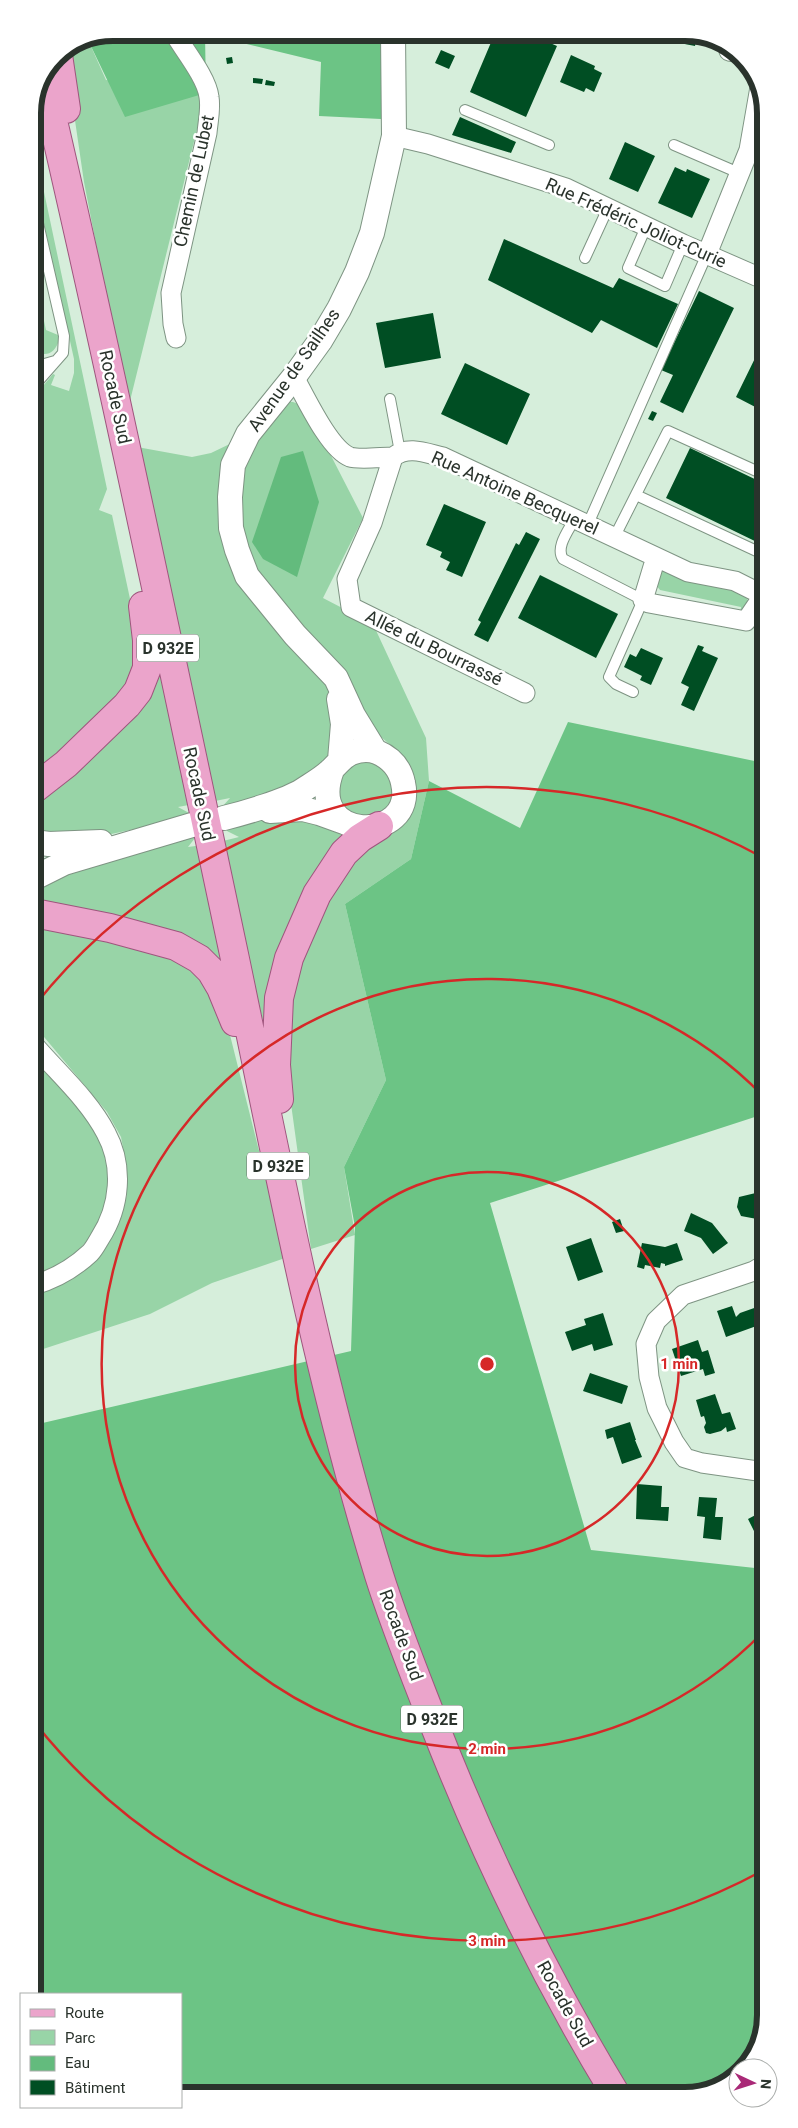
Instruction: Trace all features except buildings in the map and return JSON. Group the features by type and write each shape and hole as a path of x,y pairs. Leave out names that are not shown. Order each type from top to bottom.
{"main road":[{"name":"Rocade Sud","path":"60,65 96,306"},
{"name":"Rocade Sud","path":"46,89 96,306 311,1320 381,1580 419,1686 460,1790 504,1888 572,2020 611,2087"},
{"path":"41,784 66,764 127,705 138,691 147,668 147,640 132,522 134,491"},
{"path":"295,1245 276,1065 279,998 289,958 317,894 344,853 360,838 379,826"},
{"path":"41,914 110,928 176,946 199,959 211,971 222,988 262,1088"}],"street":[{"name":"Chemin de Lubet","path":"176,338 171,294 207,132 209,108 209,96 206,85 179,41"},
{"name":"Avenue de Sailhes","path":"375,751 353,715 336,678 295,635 247,576 231,528 230,497 233,465 248,434 320,341 339,309 357,272 372,233 394,136 393,41"},
{"path":"707,254 757,133"},
{"name":"Rue Frédéric Joliot-Curie","path":"394,136 428,144 566,188 646,227 757,276"},
{"name":"Rue Antoine Becquerel","path":"294,377 314,414 338,450 350,457 396,455 422,451 442,457 688,572 735,582 757,592"},
{"name":"Allée du Bourrassé","path":"396,455 372,523 347,579 351,607 525,693"},
{"path":"643,600 656,557"},
{"name":"Rue Antoine Becquerel","path":"643,600 649,603 746,621 757,604"},
{"path":"336,678 343,724 336,765 328,782 327,794 330,806 337,816 347,824"},
{"path":"362,750 375,751 386,756 396,764 402,775 404,787 403,800 398,811 390,820 379,826 368,828 347,824 303,809 233,816 301,792 350,754 362,750"},
{"path":"41,874 64,862 192,825"},
{"path":"41,843 135,840"},
{"path":"41,1053 92,1110 106,1132 114,1150 117,1179 116,1202 106,1228 91,1252 68,1271 41,1282"},
{"path":"757,1269 683,1295 656,1321 646,1344 649,1378 657,1408 674,1442 685,1458 702,1463 757,1471"}],"lane":[{"path":"466,110 549,145"},
{"path":"674,145 739,173"},
{"path":"585,258 608,208"},
{"path":"646,227 628,268 665,286 683,244"},
{"path":"41,236 64,336 63,353 41,378"},
{"path":"633,692 616,684 609,677 643,600 563,559 560,554 560,548 581,521 707,254"},
{"path":"41,365 55,361"},
{"path":"390,399 396,455"},
{"path":"614,538 668,431 757,471"},
{"path":"636,495 757,551"}],"green space":[{"path":"90,45 106,80 206,93 128,409 84,182 66,59"},
{"path":"41,178 107,489 99,510 112,515 141,650 134,684 41,777 41,388 53,374 55,375 51,385 69,391 74,373 74,359 41,216"},
{"path":"41,307 46,330 58,335 59,340 55,349 49,353 42,354"},
{"path":"285,402 293,402 306,407 363,518 323,598 373,624 426,738 429,781 411,859 345,904 386,1080 344,1167 355,1235 311,1249 288,1082 286,1001 324,897 415,786 411,767 403,756 373,730 257,573 242,537 239,486 249,448"},
{"path":"236,441 224,528 335,695 334,749 302,785 222,807 230,798 215,801 137,447 192,457 211,453"},
{"path":"661,571 667,571 730,589 747,597 748,604 740,614 741,607 660,590 656,585"},
{"path":"154,641 194,804 178,807 191,814 191,817 102,836 41,836 41,790 125,715"},
{"path":"360,759 382,762 396,791 385,810 377,815 355,816 339,802 338,786 340,776 347,768"},
{"path":"305,816 351,834 265,1031 223,841 239,837 227,831 226,825 264,817"},
{"path":"194,832 195,838 188,847 203,845 231,976 41,907 41,883"},
{"path":"41,920 181,952 225,1015 258,1147 282,1227 288,1257 212,1283 150,1314 41,1350 41,1288 103,1250 121,1218 127,1194 127,1167 121,1137 107,1112 41,1033"},
{"path":"41,1062 78,1103 100,1135 104,1147 108,1180 107,1198 102,1216 93,1232 82,1246 52,1268 41,1272"}],"shaded area":[{"path":"113,41 205,41 206,93 125,117 90,45"},
{"path":"234,41 392,41 381,119 319,116 321,62"},
{"path":"568,722 757,762 757,1116 490,1203 591,1550 757,1568 756,2025 753,2038 743,2058 728,2058 728,2072 725,2075 713,2081 695,2086 182,2087 182,1993 41,1993 41,1423 351,1351 355,1227 344,1167 386,1080 345,904 411,859 429,781 520,828"}],"water":[{"path":"303,451 319,502 297,577 263,559 252,542 281,457"}]}
